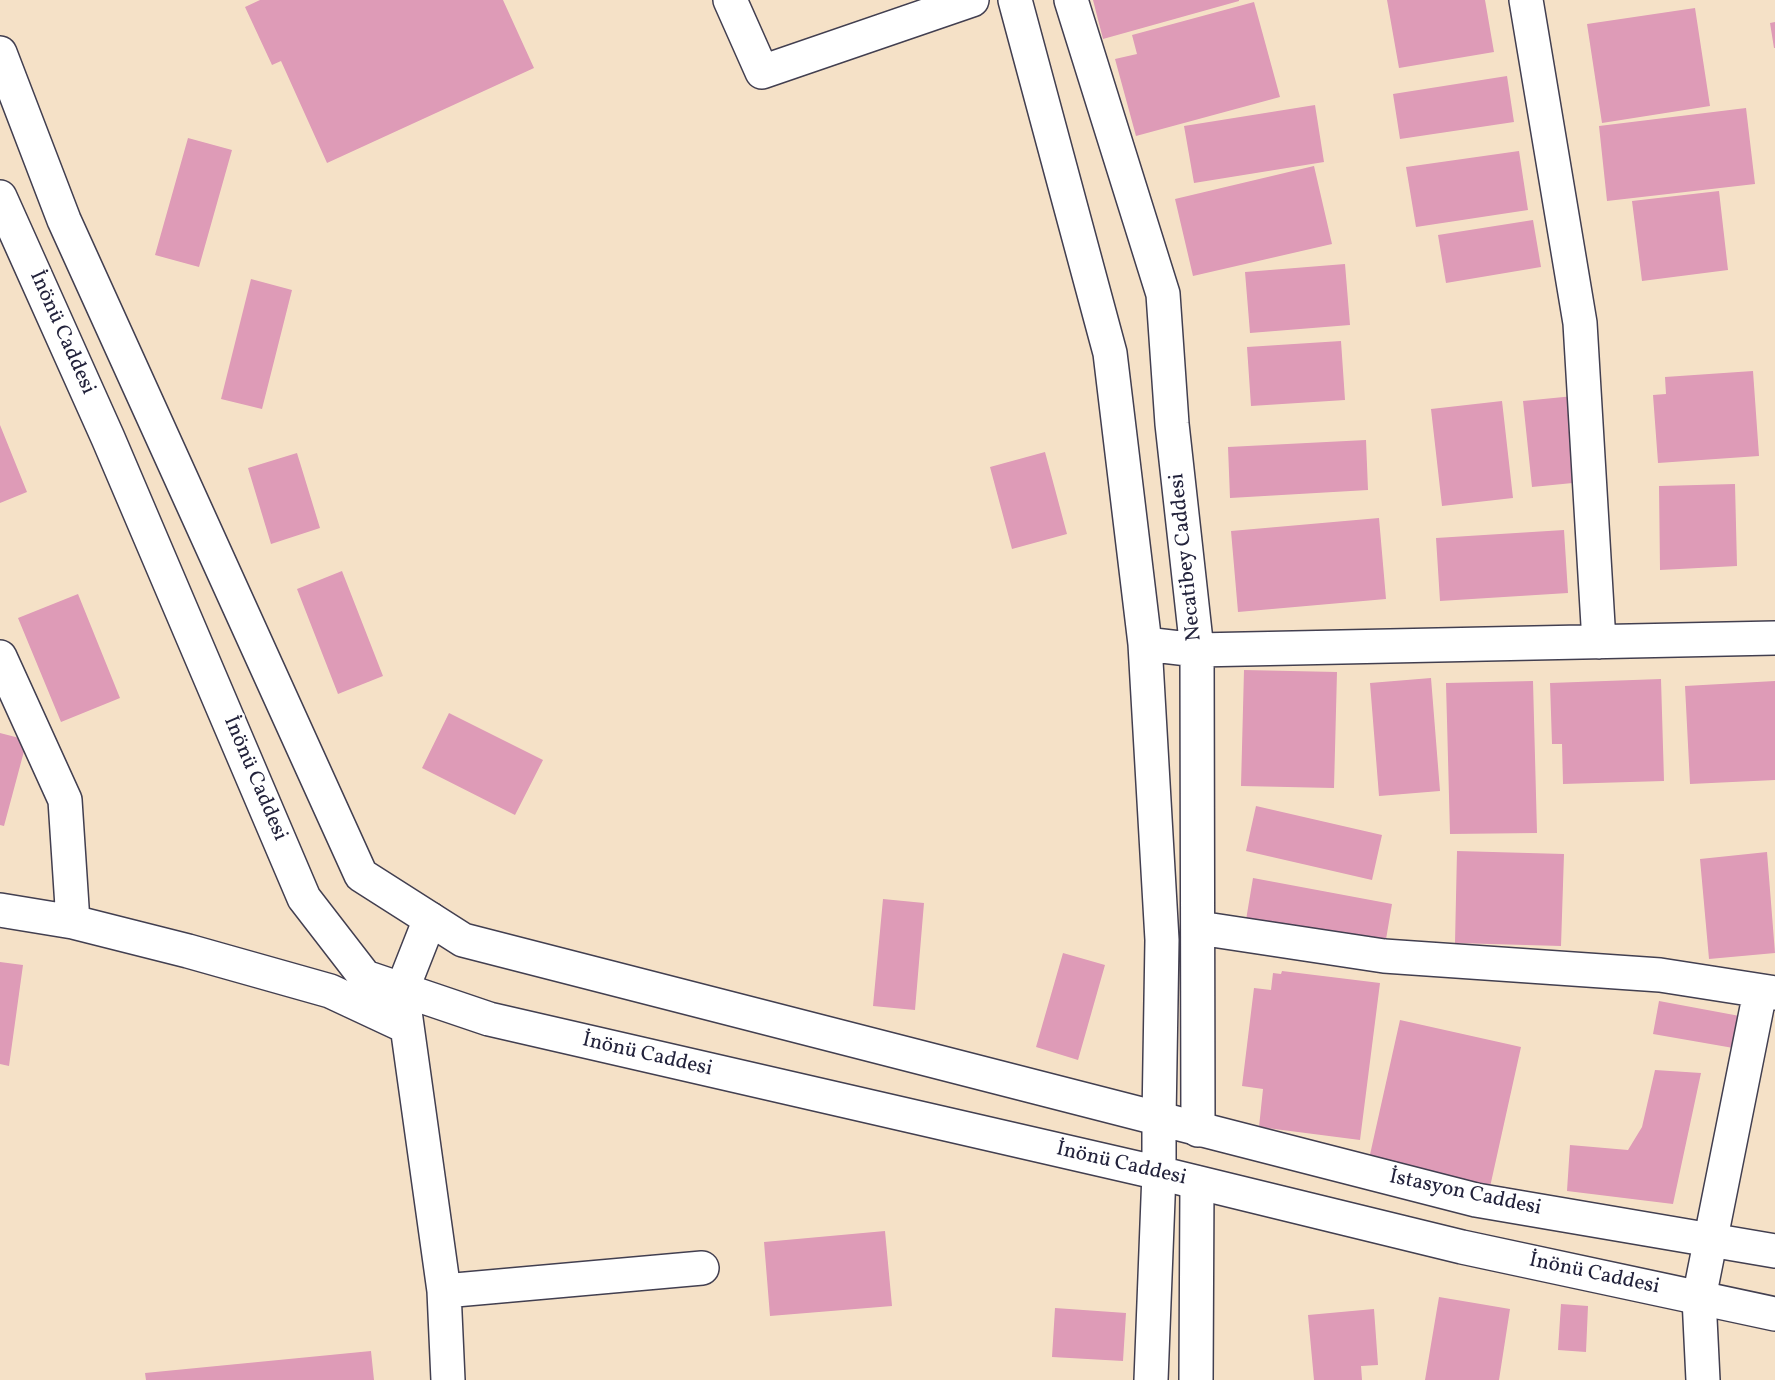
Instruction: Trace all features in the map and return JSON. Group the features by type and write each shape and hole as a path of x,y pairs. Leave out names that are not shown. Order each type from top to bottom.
{"street":[{"path":"730,0 762,72 972,0"},
{"path":"1015,0 1110,353 1145,644 1162,940 1159,1173 1151,1380"},
{"name":"Necatibey Caddesi","path":"1071,0 1163,294 1173,424 1197,650 1196,1380"},
{"path":"1526,0 1580,323 1599,642"},
{"path":"0,53 64,220 361,875 463,940 1159,1119"},
{"name":"İnönü Caddesi","path":"0,197 108,438 304,898 365,977 489,1019 1159,1173 1462,1247 1775,1314"},
{"path":"1145,644 1197,650 1775,638"},
{"path":"0,657 65,800 74,922"},
{"path":"0,910 74,922 330,991 407,1027"},
{"path":"430,919 402,990 444,1291 448,1380"},
{"path":"1198,928 1384,956 1660,975 1768,993 1710,1242 1700,1298 1703,1380"},
{"name":"İstasyon Caddesi","path":"1159,1119 1476,1200 1710,1242 1775,1251"},
{"path":"444,1291 702,1268"}],"building":[{"path":"260,0 503,0 534,68 327,163 281,61 272,65 245,7"},
{"path":"1093,0 1239,0 1239,1 1103,39"},
{"path":"1387,0 1485,0 1494,52 1399,68"},
{"path":"1254,2 1280,97 1136,136 1115,59 1137,54 1132,35"},
{"path":"1695,8 1710,106 1602,123 1587,24"},
{"path":"1775,22 1775,48 1774,48 1770,23"},
{"path":"1507,76 1514,122 1400,139 1393,94"},
{"path":"1315,105 1324,162 1194,183 1184,126"},
{"path":"1746,108 1755,184 1607,201 1599,126"},
{"path":"188,138 232,150 199,267 155,255"},
{"path":"1519,151 1528,210 1416,227 1406,167"},
{"path":"1314,166 1332,244 1193,276 1175,199"},
{"path":"1719,191 1728,270 1642,281 1632,201"},
{"path":"1533,220 1541,267 1446,283 1438,235"},
{"path":"1345,264 1350,325 1250,333 1245,272"},
{"path":"251,279 292,290 262,409 221,399"},
{"path":"1341,341 1345,400 1251,406 1247,347"},
{"path":"1753,371 1759,456 1658,463 1653,395 1666,394 1665,377"},
{"path":"1574,396 1583,482 1532,487 1523,401"},
{"path":"1502,401 1513,498 1442,506 1431,409"},
{"path":"0,425 27,492 0,503"},
{"path":"1366,440 1368,490 1230,498 1228,447"},
{"path":"1045,452 1067,534 1012,549 990,467"},
{"path":"297,453 320,528 271,544 248,468"},
{"path":"1735,484 1737,566 1660,570 1659,486"},
{"path":"1379,518 1386,599 1238,612 1231,531"},
{"path":"1564,530 1568,593 1440,601 1436,538"},
{"path":"342,571 383,676 338,694 297,589"},
{"path":"78,594 120,698 61,722 18,618"},
{"path":"1244,670 1337,672 1334,788 1241,786"},
{"path":"1431,678 1440,791 1379,796 1370,683"},
{"path":"1661,679 1664,781 1563,784 1562,744 1552,744 1550,683"},
{"path":"1533,681 1537,833 1450,834 1446,683"},
{"path":"1775,681 1775,780 1690,784 1685,686"},
{"path":"449,713 543,760 515,815 422,768"},
{"path":"0,733 27,740 4,826 0,825"},
{"path":"1256,806 1382,835 1372,880 1246,851"},
{"path":"1457,851 1564,854 1561,946 1455,943"},
{"path":"1767,852 1775,953 1709,959 1700,859"},
{"path":"1253,878 1392,904 1384,951 1245,926"},
{"path":"883,899 924,903 915,1010 873,1006"},
{"path":"1063,953 1105,965 1078,1060 1036,1047"},
{"path":"0,962 23,965 9,1066 0,1064"},
{"path":"1282,971 1380,983 1360,1140 1259,1127 1263,1089 1242,1086 1254,988 1271,990 1273,973 1281,974"},
{"path":"1659,1001 1745,1017 1739,1049 1653,1034"},
{"path":"1400,1020 1521,1047 1488,1196 1367,1168"},
{"path":"1655,1070 1701,1073 1673,1204 1567,1191 1570,1145 1628,1150 1642,1127"},
{"path":"885,1231 892,1306 770,1316 764,1242"},
{"path":"1439,1297 1510,1309 1499,1380 1425,1380"},
{"path":"1561,1304 1588,1306 1586,1352 1558,1350"},
{"path":"1055,1308 1126,1313 1123,1361 1052,1357"},
{"path":"1374,1309 1378,1365 1361,1366 1362,1380 1314,1380 1308,1315"},
{"path":"371,1351 374,1380 146,1380 145,1373"}]}
